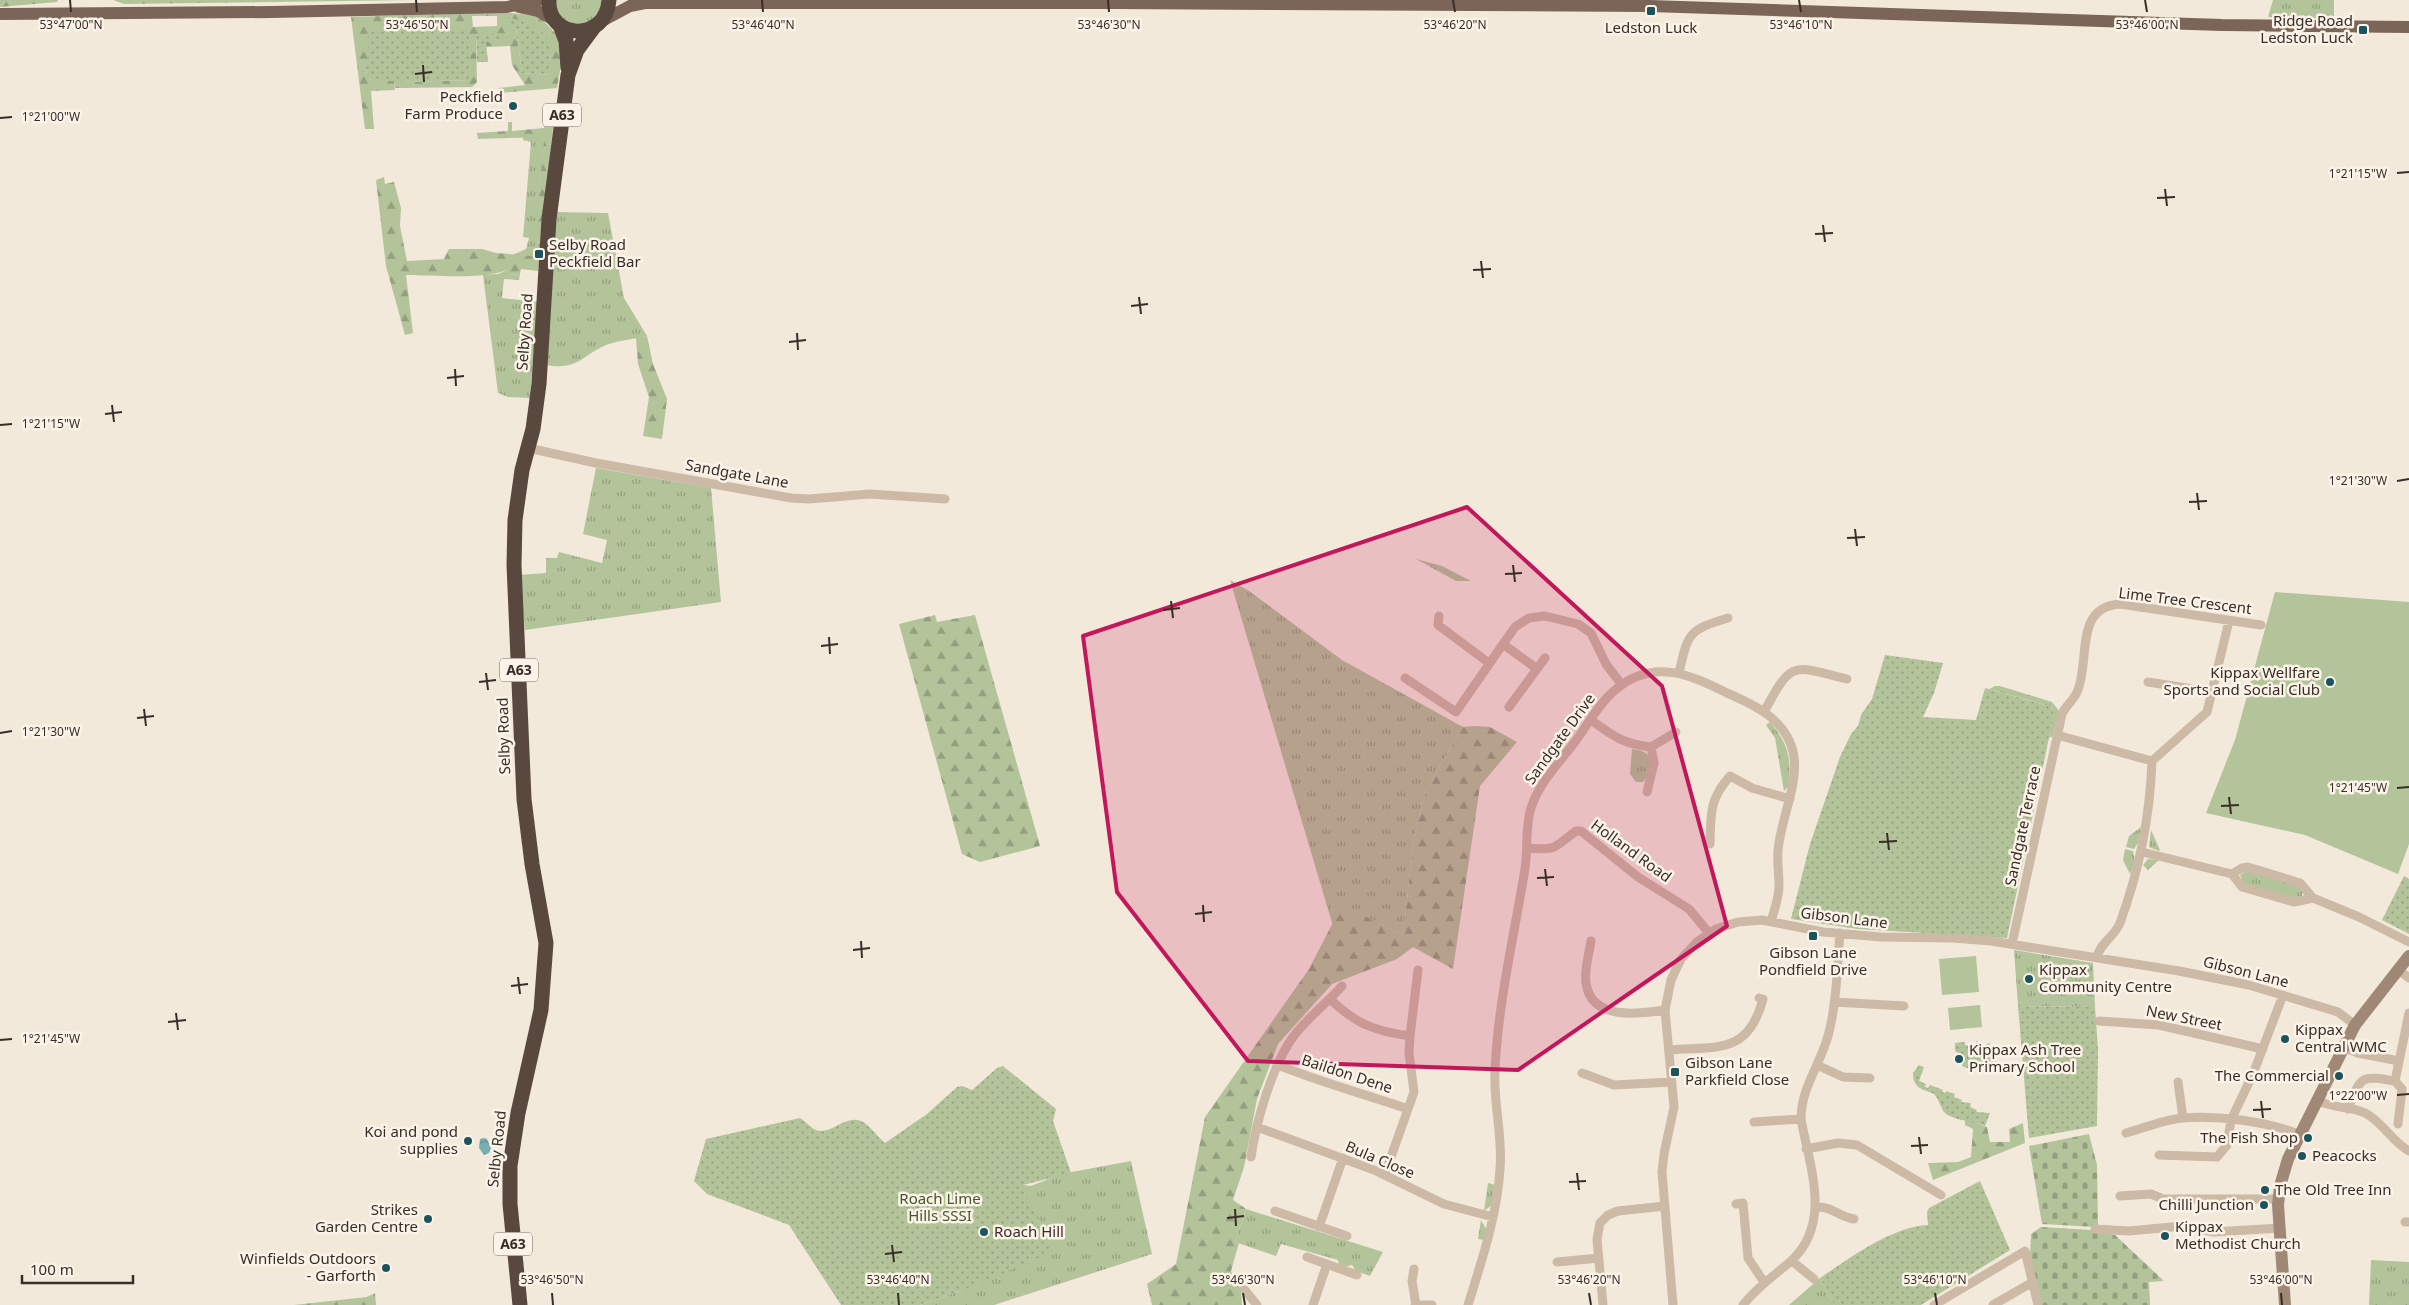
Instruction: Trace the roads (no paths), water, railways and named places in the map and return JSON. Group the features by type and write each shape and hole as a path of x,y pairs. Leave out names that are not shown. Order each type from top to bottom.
{"highway":[{"name":"Selby Road","path":"520,1305 510,1204 510,1166 518,1112 541,1010 546,962 544,922 532,864 524,799 514,565 517,496 528,448 539,384 549,219 568,74 566,41 551,13 549,0"},
{"name":"Selby Road","path":"568,74 577,50 608,12 609,0"},
{"path":"558,23 577,31 598,24"}],"main road":[{"path":"0,14 282,12 506,6 539,0"},
{"path":"631,0 645,3 1697,4 2277,26 2409,27"},
{"path":"598,24 622,9 645,3"},
{"path":"506,6 538,11 558,23"},
{"path":"2285,1305 2279,1199 2284,1169 2299,1134 2355,1025 2404,975 2409,956"}],"street":[{"name":"Sandgate Lane","path":"528,448 596,463 791,498 809,499 870,494 945,499"},
{"name":"Lime Tree Crescent","path":"2062,714 2077,692 2088,627 2094,616 2103,608 2120,604 2261,625"},
{"path":"1405,678 1456,712 1516,627 1529,618 1545,616 1583,626 1590,633 1606,664 1622,685"},
{"path":"1679,673 1686,643 1692,634 1701,627 1728,618"},
{"path":"2097,957 2100,948 2120,924 2142,852 2152,761 2207,712 2229,621"},
{"path":"1436,623 1489,663"},
{"path":"1503,644 1537,669"},
{"path":"1509,707 1545,658"},
{"path":"1764,712 1780,682 1793,671 1809,670 1846,679"},
{"name":"Sandgate Drive","path":"1468,1305 1493,1217 1500,1167 1494,1096 1497,1042 1528,848 1530,810 1539,789 1610,694 1622,685 1649,673 1679,673 1698,679 1764,712 1781,728 1792,748 1796,776 1782,826 1778,851 1779,889 1771,922"},
{"path":"2148,682 2212,692"},
{"name":"Sandgate Terrace","path":"2012,944 2062,714"},
{"path":"1591,720 1621,741 1651,748 1676,732"},
{"path":"2057,735 2152,761"},
{"path":"1647,792 1654,763 1651,748"},
{"path":"1710,844 1711,806 1718,791 1730,776 1752,788 1790,798"},
{"name":"Holland Road","path":"1528,848 1550,849 1566,841 1574,832 1581,831 1638,877 1688,909 1709,933"},
{"path":"2142,852 2232,874 2242,886 2294,902 2313,898"},
{"path":"2232,874 2245,867 2300,883 2313,898 2359,917 2409,942"},
{"name":"Gibson Lane","path":"1674,1305 1663,1163 1673,1113 1665,1010 1668,987 1677,966 1691,947 1709,933 1738,922 1754,920 1840,933 1895,938 1966,939 2012,944 2220,978 2338,1012 2355,1025"},
{"path":"1743,1305 1764,1282 1792,1261 1809,1236 1817,1207 1801,1119 1805,1089 1829,1034 1834,1002 1840,933"},
{"path":"1591,940 1585,980 1593,1000 1607,1009 1622,1014 1633,1015 1665,1010"},
{"path":"1385,1174 1408,1109 1414,1086 1409,1053 1418,970"},
{"path":"1251,1157 1257,1127 1278,1065 1301,1028 1342,986"},
{"path":"2159,1155 2220,1155 2227,1146 2231,1120 2263,1049 2283,995"},
{"path":"1669,1050 1725,1045 1736,1042 1745,1036 1755,1023 1763,999 1759,998"},
{"path":"1330,999 1347,1015 1362,1024 1376,1030 1410,1036"},
{"path":"1834,1002 1904,1006"},
{"path":"2398,1124 2405,1111 2399,1061 2406,1044 2409,1013"},
{"name":"New Street","path":"2099,1022 2159,1025 2263,1049"},
{"path":"2343,1047 2358,1054 2399,1061"},
{"name":"Baildon Dene","path":"1278,1065 1323,1083 1363,1093 1408,1109"},
{"path":"1817,1065 1843,1077 1870,1078"},
{"path":"1582,1073 1614,1085 1672,1082"},
{"path":"2348,1109 2357,1085 2361,1081 2371,1077 2402,1085"},
{"path":"2178,1082 2183,1118"},
{"path":"2317,1100 2327,1105 2365,1113 2387,1129 2409,1151"},
{"path":"2126,1133 2183,1118 2231,1120 2274,1127 2299,1134"},
{"path":"1754,1122 1801,1119"},
{"name":"Bula Close","path":"1257,1127 1385,1174 1444,1204 1493,1217"},
{"path":"1806,1149 1838,1143 1857,1145 1941,1195"},
{"path":"1319,1227 1343,1158"},
{"path":"2120,1196 2151,1194 2163,1199 2279,1199"},
{"path":"1736,1204 1743,1203 1748,1258 1764,1282"},
{"path":"1603,1305 1598,1228 1608,1215 1618,1211 1665,1206"},
{"path":"1817,1207 1828,1207 1843,1216 1854,1219"},
{"path":"1275,1211 1347,1236"},
{"path":"2095,1229 2129,1231 2182,1226 2214,1232 2280,1228"},
{"path":"1934,1305 2025,1251 2038,1305"},
{"path":"1306,1257 1358,1275"},
{"path":"1557,1262 1599,1258"},
{"path":"1792,1261 1814,1279"},
{"path":"1313,1305 1327,1264"},
{"path":"1414,1269 1412,1280 1415,1305 1432,1305"},
{"path":"1993,1305 2032,1282"},
{"path":"1244,1289 1257,1305"}],"water":[{"path":"480,1139 487,1139 491,1148 489,1153 484,1155 479,1148"}],"place":[{"name":"Ledston Luck","path":"1651,11"},
{"name":"Ridge Road Ledston Luck","path":"2363,30"},
{"name":"Peckfield Farm Produce","path":"513,106"},
{"name":"Selby Road Peckfield Bar","path":"539,254"},
{"name":"Kippax Wellfare Sports and Social Club","path":"2330,682"},
{"name":"Gibson Lane Pondfield Drive","path":"1813,936"},
{"name":"Kippax Community Centre","path":"2029,979"},
{"name":"Kippax Central WMC","path":"2285,1039"},
{"name":"Kippax Ash Tree Primary School","path":"1959,1059"},
{"name":"Gibson Lane Parkfield Close","path":"1675,1072"},
{"name":"The Commercial","path":"2339,1076"},
{"name":"The Fish Shop","path":"2308,1138"},
{"name":"Koi and pond supplies","path":"468,1141"},
{"name":"Peacocks","path":"2302,1156"},
{"name":"The Old Tree Inn","path":"2265,1190"},
{"name":"Chilli Junction","path":"2264,1205"},
{"name":"Strikes Garden Centre","path":"428,1219"},
{"name":"Roach Hill","path":"984,1232"},
{"name":"Kippax Methodist Church","path":"2165,1236"},
{"name":"Winfields Outdoors - Garforth","path":"386,1268"}],"park label":[{"name":"Roach Lime Hills SSSI","path":"940,1208"}]}
